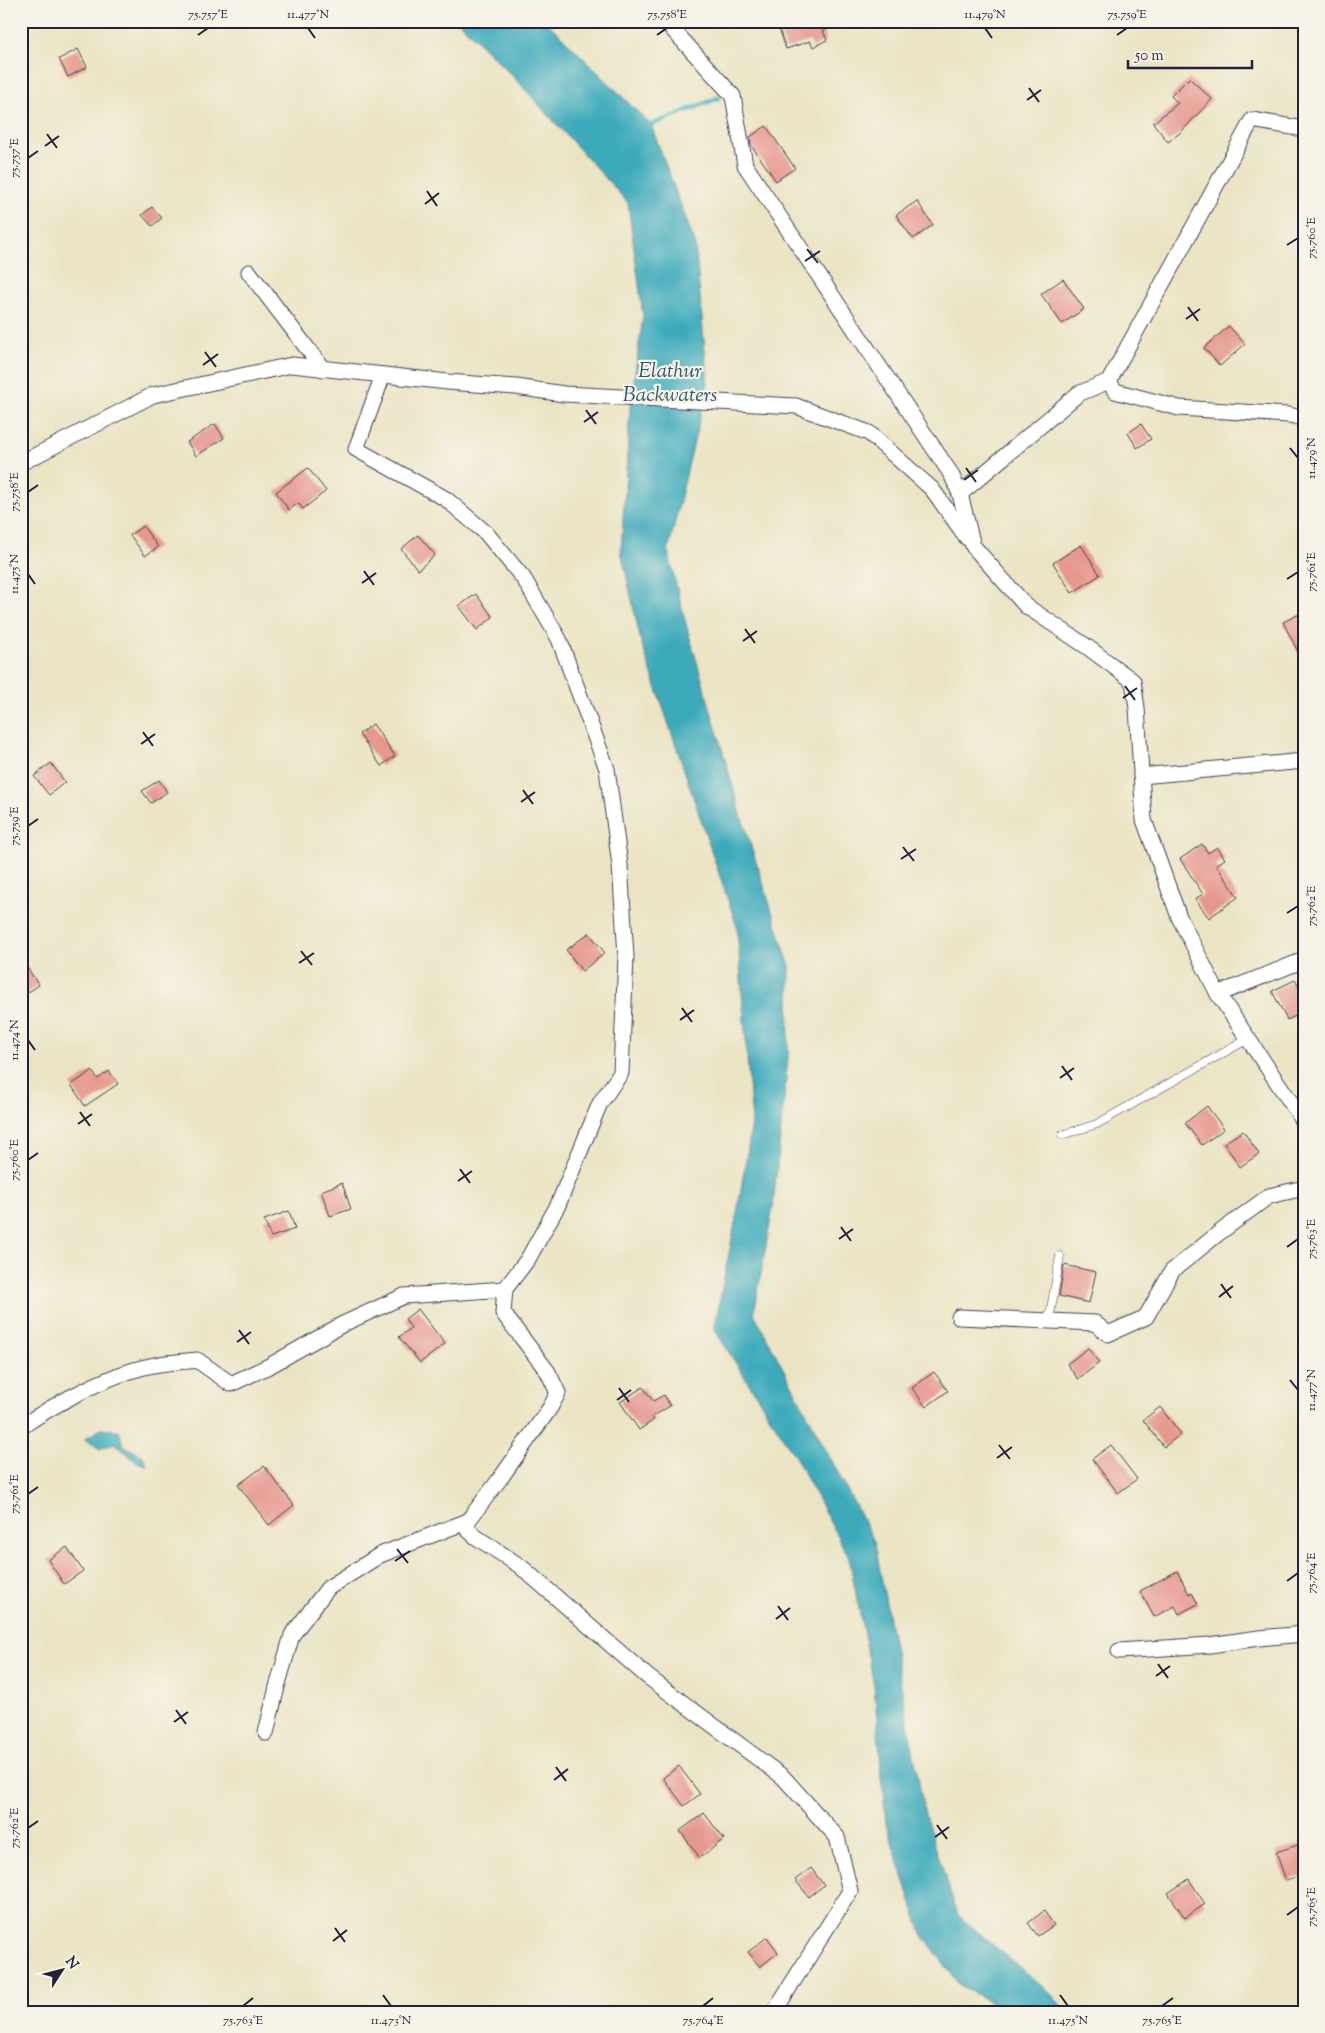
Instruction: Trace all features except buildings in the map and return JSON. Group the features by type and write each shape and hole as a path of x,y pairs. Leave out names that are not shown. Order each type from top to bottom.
{"street":[{"path":"665,21 733,96 745,165 951,474 960,494 973,546"},
{"path":"1112,386 1252,120 1304,129"},
{"path":"249,272 323,368"},
{"path":"21,463 153,395 292,365 448,382 516,387 564,394 796,406 869,433 932,489 973,546 1026,606 1094,651 1133,681 1137,708 1144,820 1179,917 1218,994 1304,1122"},
{"path":"383,375 356,449 446,499 486,533 524,579 560,639 607,769 620,864 626,956 621,1073 600,1103 558,1205 528,1259 505,1290 503,1313 548,1372 558,1393 550,1408 468,1521 467,1529 520,1566 648,1677 783,1777 838,1837 850,1891 774,2012"},
{"path":"960,494 1078,394 1089,390 1112,386 1179,408 1288,415 1304,418"},
{"path":"1141,776 1304,761"},
{"path":"1218,994 1304,960"},
{"path":"959,1318 1095,1323 1108,1334 1146,1317 1172,1271 1219,1232 1269,1196 1304,1188"},
{"path":"21,1427 49,1408 83,1392 116,1377 153,1365 197,1360 231,1384 271,1365 343,1324 404,1296 505,1290"},
{"path":"266,1733 292,1635 328,1588 380,1555 468,1521"},
{"path":"1120,1651 1210,1645 1304,1634"}],"lane":[{"path":"1062,1135 1097,1124 1248,1039"},
{"path":"1050,1321 1060,1256"}],"water":[{"name":"Elathur Backwaters","path":"458,21 546,21 651,125 695,243 708,383 668,551 684,617 742,818 790,967 788,1059 773,1207 754,1313 875,1543 925,1815 958,1915 1051,1994 1066,2012 1012,2012 961,1987 922,1934 886,1824 874,1686 849,1558 796,1458 714,1329 737,1213 752,1123 737,927 641,642 621,551 630,408 643,316 628,203 521,85"},
{"path":"101,1429 119,1430 123,1445 143,1456 147,1465 136,1462 115,1443 100,1449 84,1439"}],"waterway":[{"path":"651,125 718,98"}]}
